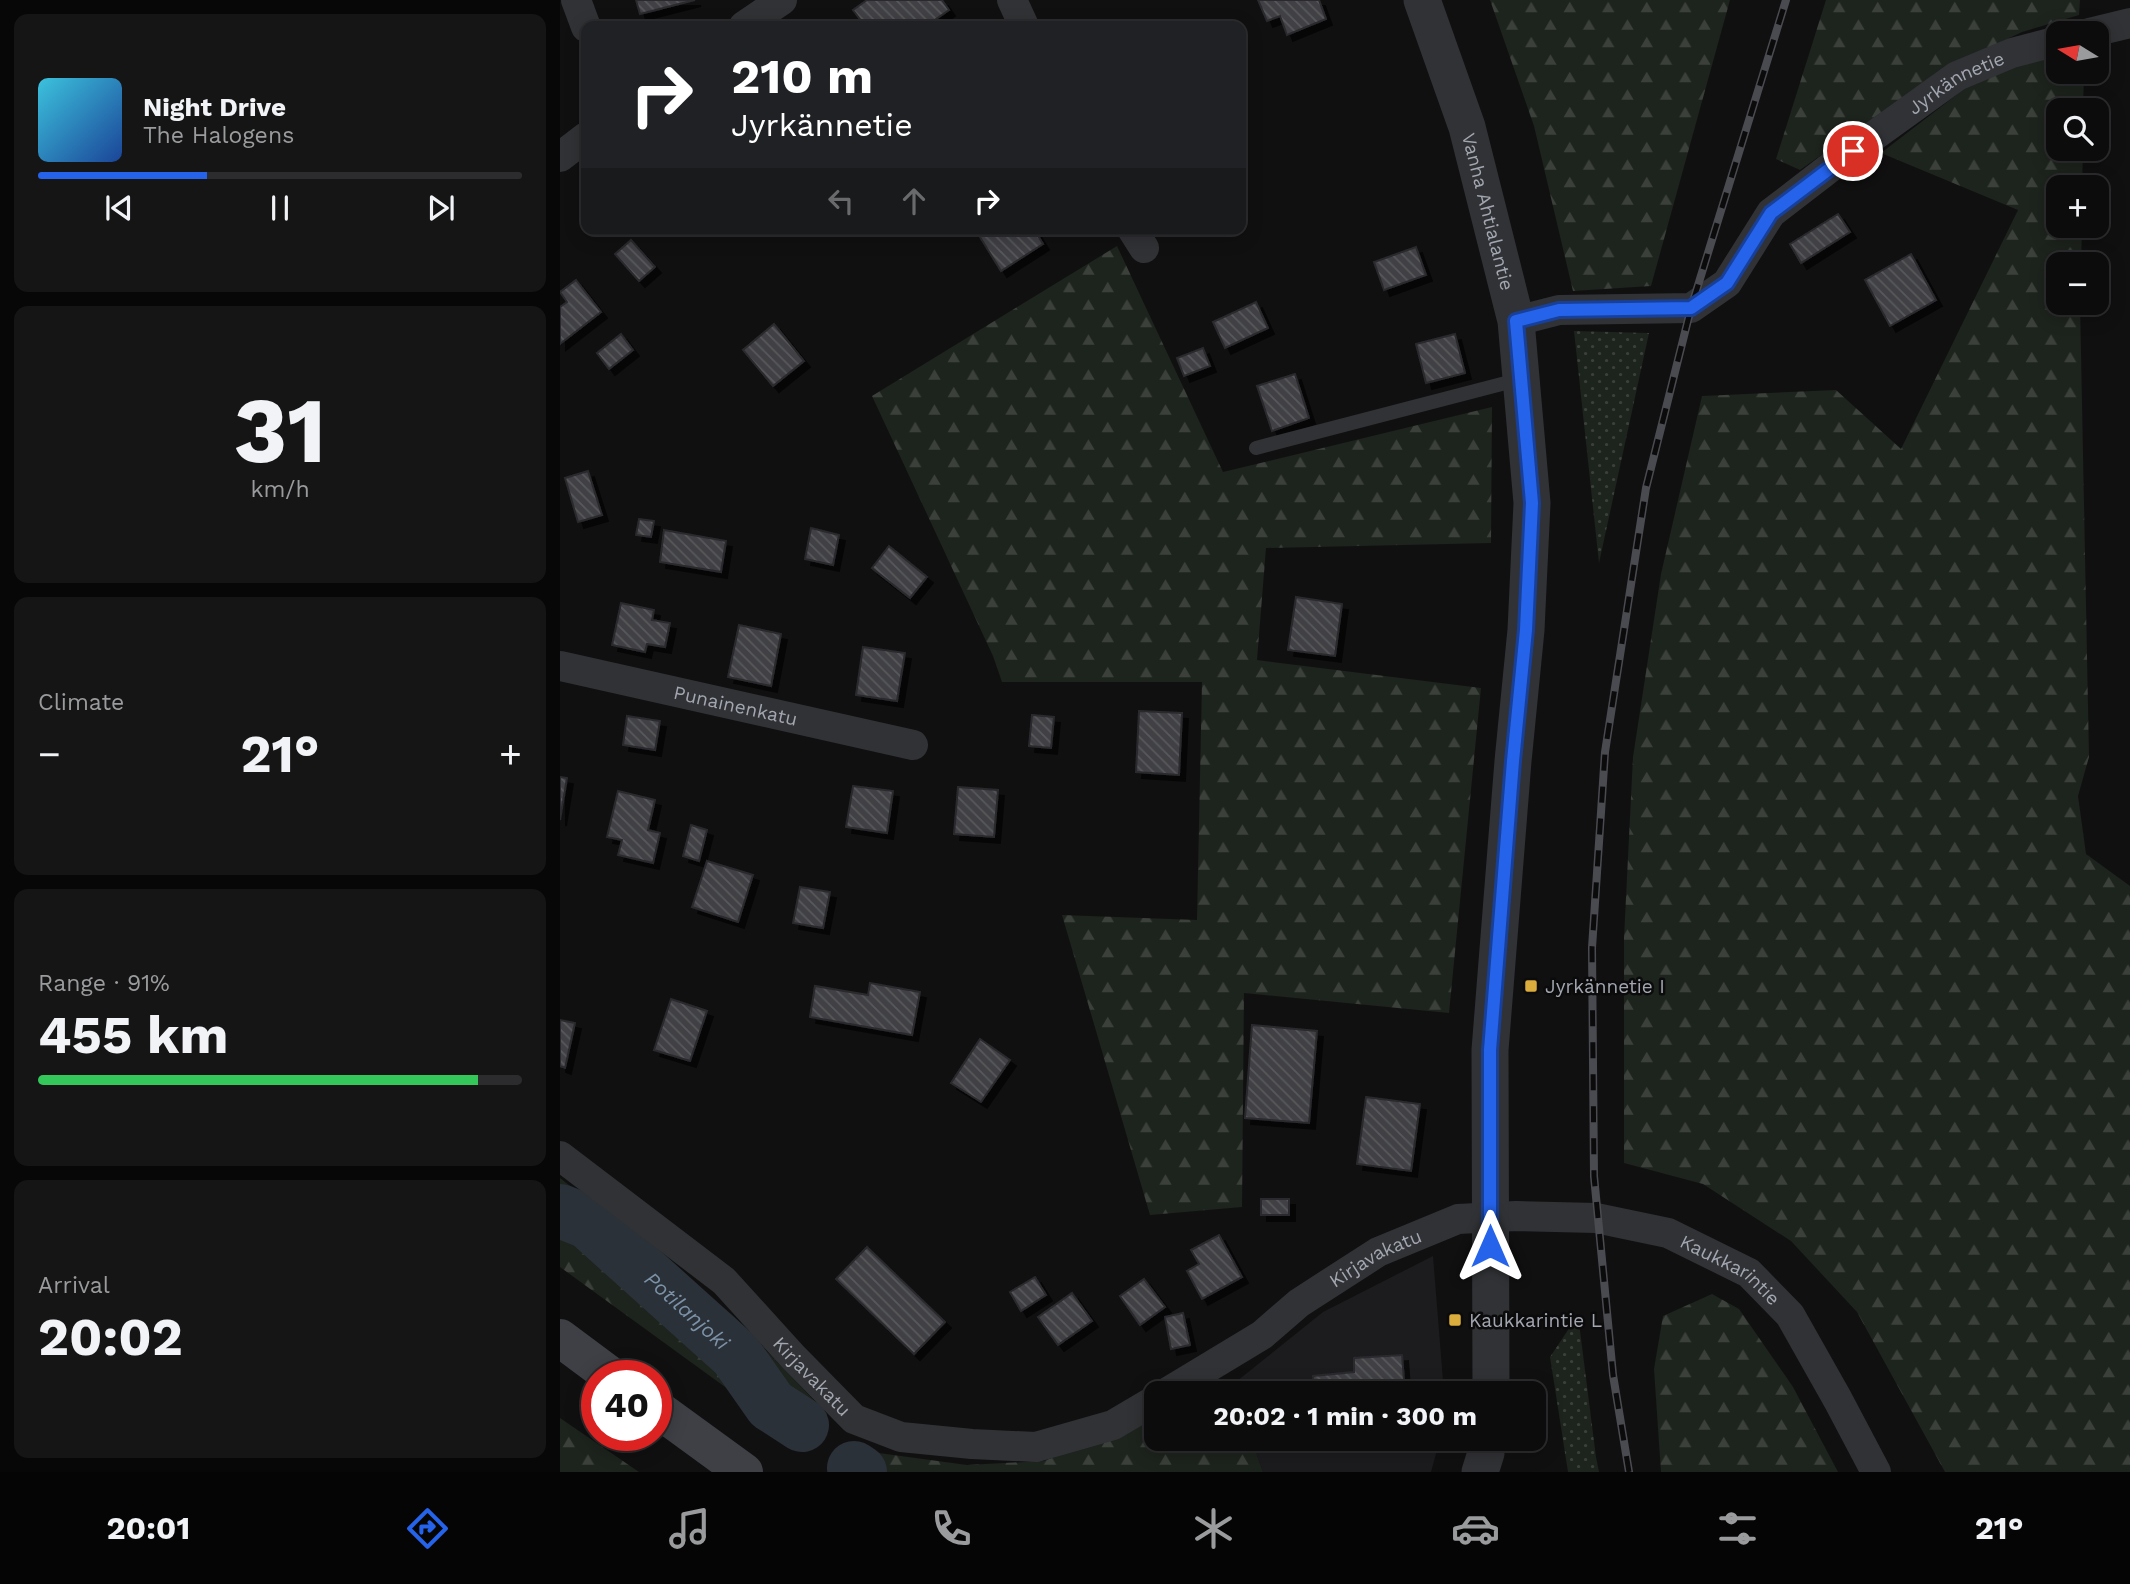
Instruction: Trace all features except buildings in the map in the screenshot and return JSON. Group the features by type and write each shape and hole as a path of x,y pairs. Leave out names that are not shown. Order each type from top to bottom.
{"main road":[{"path":"560,1338 590,1360"},
{"path":"672,1420 744,1472"}],"street":[{"path":"576,0 584,21"},
{"path":"751,21 782,0"},
{"path":"1012,0 1022,21"},
{"name":"Vanha Ahtialantie","path":"1422,0 1467,127 1516,321 1532,503 1526,630 1490,1050 1491,1381"},
{"path":"2109,28 2130,23"},
{"name":"Jyrkännetie","path":"1516,321 1559,310 1691,308 1727,283 1771,213 1832,166 1957,76 2012,53 2046,44"},
{"path":"560,157 581,141"},
{"name":"Punainenkatu","path":"560,666 913,745"},
{"name":"Kirjavakatu","path":"560,1156 724,1281 854,1419 901,1437 1036,1447 1113,1425 1144,1407"},
{"name":"Kirjavakatu","path":"1186,1381 1262,1335 1299,1303 1378,1252 1458,1219 1489,1218"},
{"name":"Kaukkarintie","path":"1489,1218 1596,1218 1668,1233 1749,1272 1790,1315 1838,1399 1875,1472"},
{"path":"1480,1472 1486,1451"}],"lane":[{"path":"1256,448 1522,378"}],"shaded area":[{"path":"1433,1256 1443,1381 1237,1381 1323,1312"},
{"path":"1255,1451 1437,1451 1431,1472 1263,1472"}],"green space":[{"path":"1490,0 1730,0 1651,286 1573,291 1534,126"},
{"path":"1826,0 2080,0 2079,15 2059,21 2046,21 2046,25 2022,32 1940,71 1800,170 1776,159"},
{"path":"2046,57 2046,84 2084,84 2083,98 2046,98 2046,161 2083,161 2082,175 2046,175 2046,238 2082,238 2081,252 2046,252 2046,315 2080,315 2089,757 2078,796 2086,854 2130,886 2130,1472 1945,1472 1857,1312 1791,1241 1703,1184 1624,1163 1624,938 1633,757 1661,574 1702,396 1836,390 1901,449 2018,210 1881,153 1968,86"},
{"path":"1117,246 1223,472 1492,407 1491,543 1266,548 1257,660 1481,688 1449,1013 1244,993 1242,1207 1150,1215 1062,915 1197,920 1202,682 1002,682 993,656 872,396"},
{"path":"1574,331 1649,333 1599,563"},
{"path":"560,1178 732,1315 827,1414 805,1445 560,1267"},
{"path":"1712,1294 1739,1309 1793,1387 1838,1472 1661,1472 1654,1369 1663,1316"},
{"path":"1578,1315 1599,1472 1568,1472 1550,1357"},
{"path":"560,1418 581,1432 581,1451 608,1451 639,1472 560,1472"},
{"path":"1144,1422 1144,1451 1255,1451 1263,1472 855,1472 864,1451 967,1465 1044,1461"}],"waterway":[{"name":"Potilanjoki","path":"560,1211 588,1222 736,1355 771,1405 802,1425"},
{"name":"Potilanjoki","path":"854,1468 860,1472"}],"railway":[{"path":"1629,1472 1613,1375 1594,1176 1592,948 1605,752 1646,488 1691,308 1786,0"}],"place":[{"name":"Jyrkännetie I","path":"1531,986"},
{"name":"Kaukkarintie L","path":"1455,1320"}],"route":[{"path":"1490,1246 1490,1050 1526,630 1532,503 1516,321 1559,310 1691,308 1727,283 1771,213 1853,151"}]}
